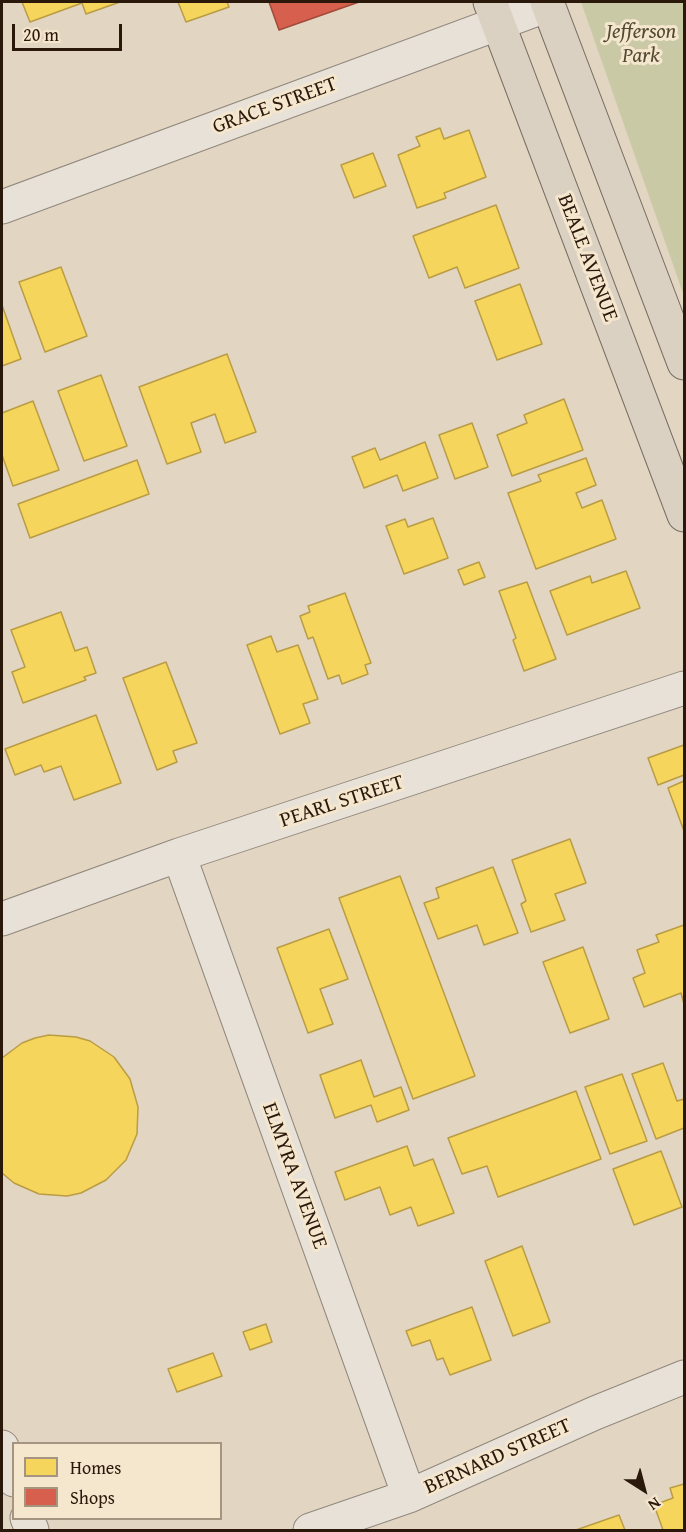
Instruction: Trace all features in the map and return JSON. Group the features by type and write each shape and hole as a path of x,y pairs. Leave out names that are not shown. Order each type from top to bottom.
{"main road":[{"path":"547,3 684,363"},
{"name":"BEALE AVENUE","path":"494,12 684,515"}],"street":[{"name":"GRACE STREET","path":"2,207 494,12 547,3"},
{"name":"PEARL STREET","path":"3,913 684,688"},
{"name":"ELMYRA AVENUE","path":"179,855 409,1496"},
{"name":"BERNARD STREET","path":"310,1530 409,1496 596,1413 684,1377"},
{"path":"2,1447 12,1474"}],"green space":[{"name":"Jefferson Park","path":"581,2 684,2 684,296"}],"building: Homes":[{"path":"22,2 120,2 86,14 82,3 30,22"},
{"path":"178,2 227,2 229,7 186,22"},
{"path":"440,128 444,139 469,130 486,177 444,193 446,198 417,208 398,155 420,146 416,137"},
{"path":"373,153 386,186 354,198 341,165"},
{"path":"496,205 519,268 465,288 457,267 429,278 413,236"},
{"path":"61,267 87,336 45,352 19,282"},
{"path":"520,284 542,344 497,360 475,301"},
{"path":"2,305 21,359 2,366"},
{"path":"227,354 256,432 225,443 215,414 191,423 201,452 167,464 139,387"},
{"path":"101,375 127,446 84,461 58,391"},
{"path":"564,399 583,450 512,476 497,435 527,423 524,415"},
{"path":"33,401 59,470 13,486 2,455 2,413"},
{"path":"472,423 488,467 455,479 439,435"},
{"path":"425,442 438,478 403,491 397,475 364,488 352,457 375,448 380,460"},
{"path":"586,458 596,485 576,493 582,508 602,500 616,539 536,569 508,493 541,481 538,475"},
{"path":"137,460 149,494 30,538 18,504"},
{"path":"433,518 448,558 404,574 386,526 405,519 408,527"},
{"path":"479,562 485,577 464,585 458,570"},
{"path":"626,571 640,608 567,635 550,591 590,576 592,583"},
{"path":"527,582 556,659 524,671 513,640 516,638 499,591"},
{"path":"345,593 371,663 365,665 368,674 342,684 339,675 328,679 313,637 308,639 300,616 310,612 308,606"},
{"path":"61,612 75,651 87,647 96,673 84,677 86,680 23,703 12,672 25,667 11,630"},
{"path":"271,636 277,652 298,645 318,699 303,704 310,723 280,734 247,645"},
{"path":"166,662 197,743 173,751 177,762 157,770 123,678"},
{"path":"96,715 121,783 74,800 61,766 44,772 41,765 15,775 5,749"},
{"path":"684,745 684,775 658,785 648,758"},
{"path":"684,781 684,831 668,788"},
{"path":"570,839 586,883 555,894 565,920 531,932 521,904 526,901 512,860"},
{"path":"493,867 518,933 484,945 477,925 438,939 424,903 439,898 436,888"},
{"path":"400,876 475,1076 413,1099 339,898"},
{"path":"684,925 684,1004 681,993 644,1007 633,978 645,973 637,950 659,942 656,935"},
{"path":"329,929 348,979 320,989 333,1024 308,1033 277,948"},
{"path":"583,947 609,1019 570,1033 543,962"},
{"path":"49,1035 76,1037 90,1041 114,1057 130,1079 138,1107 137,1134 126,1160 106,1180 81,1193 67,1196 39,1194 14,1183 2,1173 2,1058 22,1043"},
{"path":"361,1060 374,1097 401,1087 409,1110 377,1122 371,1105 335,1118 320,1075"},
{"path":"663,1063 677,1101 684,1099 684,1128 656,1139 632,1074"},
{"path":"622,1074 647,1141 610,1154 585,1087"},
{"path":"576,1091 601,1159 498,1197 487,1166 462,1174 448,1138"},
{"path":"407,1146 414,1166 433,1159 454,1213 418,1226 411,1207 390,1215 380,1187 345,1200 335,1172"},
{"path":"661,1151 682,1207 634,1225 613,1169"},
{"path":"522,1246 550,1322 513,1336 485,1261"},
{"path":"472,1307 491,1360 450,1375 443,1358 437,1360 430,1340 412,1346 406,1331"},
{"path":"266,1324 272,1342 250,1350 243,1332"},
{"path":"213,1353 222,1376 177,1392 168,1369"},
{"path":"684,1484 684,1530 663,1530 654,1505 673,1498 670,1488"},
{"path":"619,1515 625,1530 576,1530"}],"building: Shops":[{"path":"269,2 359,2 279,30"}]}
